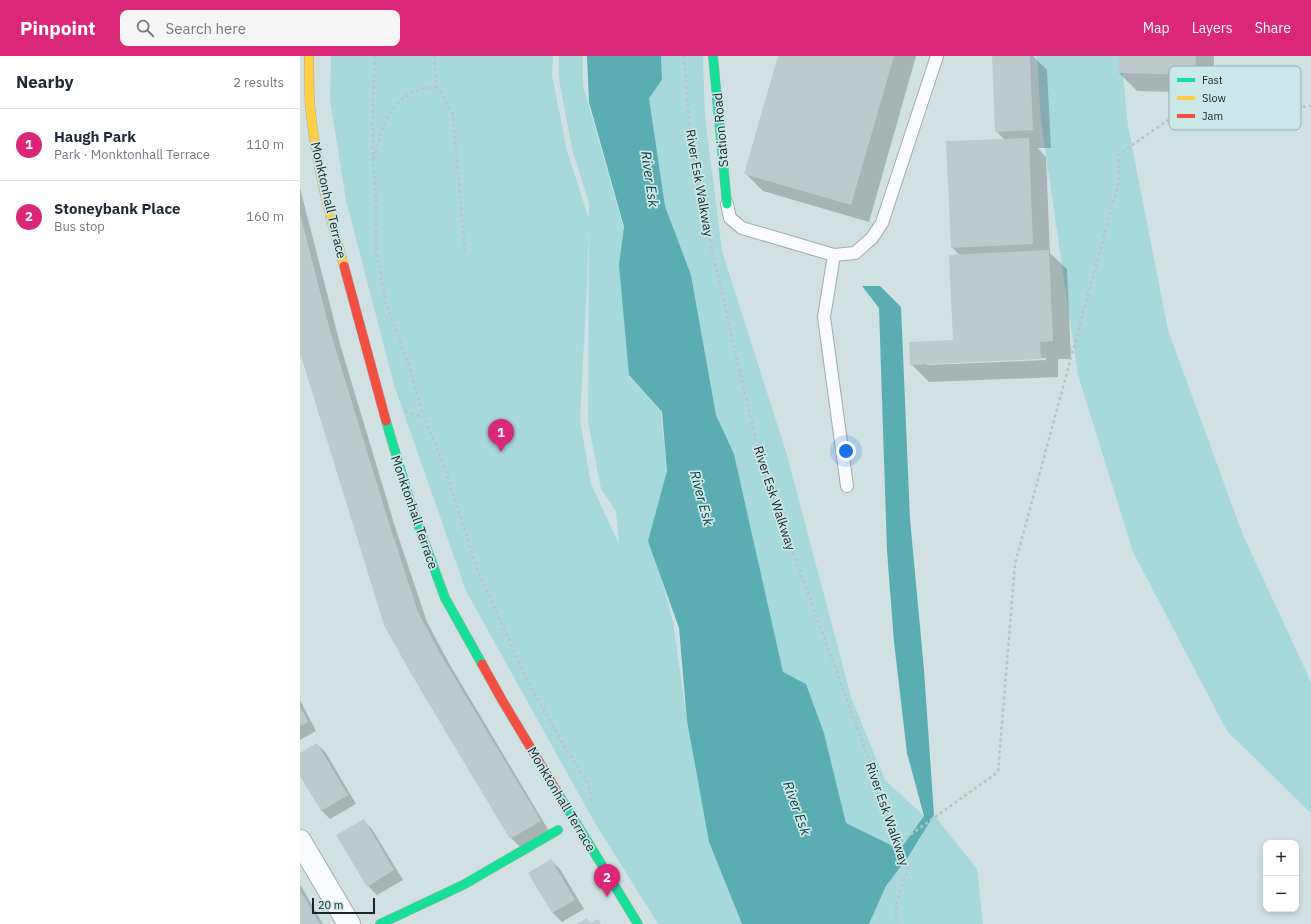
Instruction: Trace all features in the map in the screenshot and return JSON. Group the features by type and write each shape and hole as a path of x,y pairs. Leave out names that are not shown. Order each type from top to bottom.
{"main road":[{"name":"Monktonhall Terrace","path":"309,56 310,104 325,197 381,404 412,508 445,598 502,700 638,924"},
{"name":"Station Road","path":"713,56 727,204"},
{"path":"380,924 463,885 558,830"}],"street":[{"path":"300,841 349,924"}],"lane":[{"path":"727,204 730,218 742,228 834,255 855,253 872,238 882,223 937,56"},
{"path":"834,255 824,317 847,486"}],"path":[{"path":"375,56 373,162 376,198 376,250 386,303 424,417 444,466 476,566 524,674 563,744 588,783 592,798 589,810 575,821"},
{"path":"434,56 437,86 453,115 464,252"},
{"name":"River Esk Walkway","path":"684,56 691,146 711,246 762,467 886,807 896,845 909,867 896,902 895,915 897,924"},
{"path":"373,162 385,123 396,103 417,91 437,86"},
{"path":"1301,107 1311,106"},
{"path":"896,845 998,772 1015,564 1119,181 1118,155 1169,119"}],"shaded area":[{"path":"331,56 553,56 552,75 567,151 589,219 589,203 572,149 559,79 559,56 583,56 583,85 626,237 629,376 661,412 667,474 650,539 673,621 687,721 709,842 742,924 658,924 592,818 466,591 394,385 346,200 330,100","holes":["589,222 588,421 601,489 616,511 619,544 591,484 580,420"]},
{"path":"661,56 703,56 705,117 722,251 787,455 851,697 885,780 924,816 896,855 893,846 846,823 824,733 806,684 783,672 734,454 716,415 691,275 665,206 649,98 662,80"},
{"path":"1037,56 1121,56 1128,126 1168,330 1243,535 1311,682 1311,813 1227,731 1133,552 1078,375 1041,121"},
{"path":"934,815 977,869 983,924 869,924 886,886 908,857"}],"water":[{"name":"River Esk","path":"587,56 661,56 662,80 649,98 665,206 691,275 716,415 734,454 783,672 806,684 824,733 846,823 893,846 896,855 924,816 907,753 894,642 887,551 879,308 862,286 880,286 901,307 910,519 924,670 934,815 908,857 886,886 869,924 742,924 709,842 687,721 679,628 648,541 667,471 662,412 629,375 619,265 624,227 589,102"}],"building":[{"path":"778,56 894,56 851,205 744,174"},
{"path":"992,56 1030,56 1033,130 995,132"},
{"path":"1119,56 1196,56 1195,66 1169,66 1169,74 1118,73"},
{"path":"1029,138 1033,244 951,248 946,141"},
{"path":"300,214 331,334 418,612 441,655 541,821 510,839 410,672 384,625 300,353"},
{"path":"1049,250 1053,341 1040,342 1041,359 910,365 909,342 953,340 949,255"},
{"path":"300,706 308,722 300,726"},
{"path":"317,743 348,795 321,811 300,776 300,753"},
{"path":"364,819 394,870 367,887 336,835"},
{"path":"551,859 575,900 552,913 528,873"},
{"path":"300,890 307,902 320,924 300,924"},
{"path":"587,918 590,923 598,919 601,924 577,924"}],"traffic: fast":[{"path":"713,56 727,204"},
{"path":"386,421 412,508 445,598 482,664"},
{"path":"556,790 638,924"},
{"path":"380,924 463,885 558,830"}],"traffic: slow":[{"path":"309,56 310,105 315,146 328,206 344,266"}],"traffic: jam":[{"path":"344,266 386,421"},
{"path":"482,664 556,790"}],"place":[{"name":"Haugh Park","path":"501,452"},
{"name":"Stoneybank Place","path":"607,897"}]}
